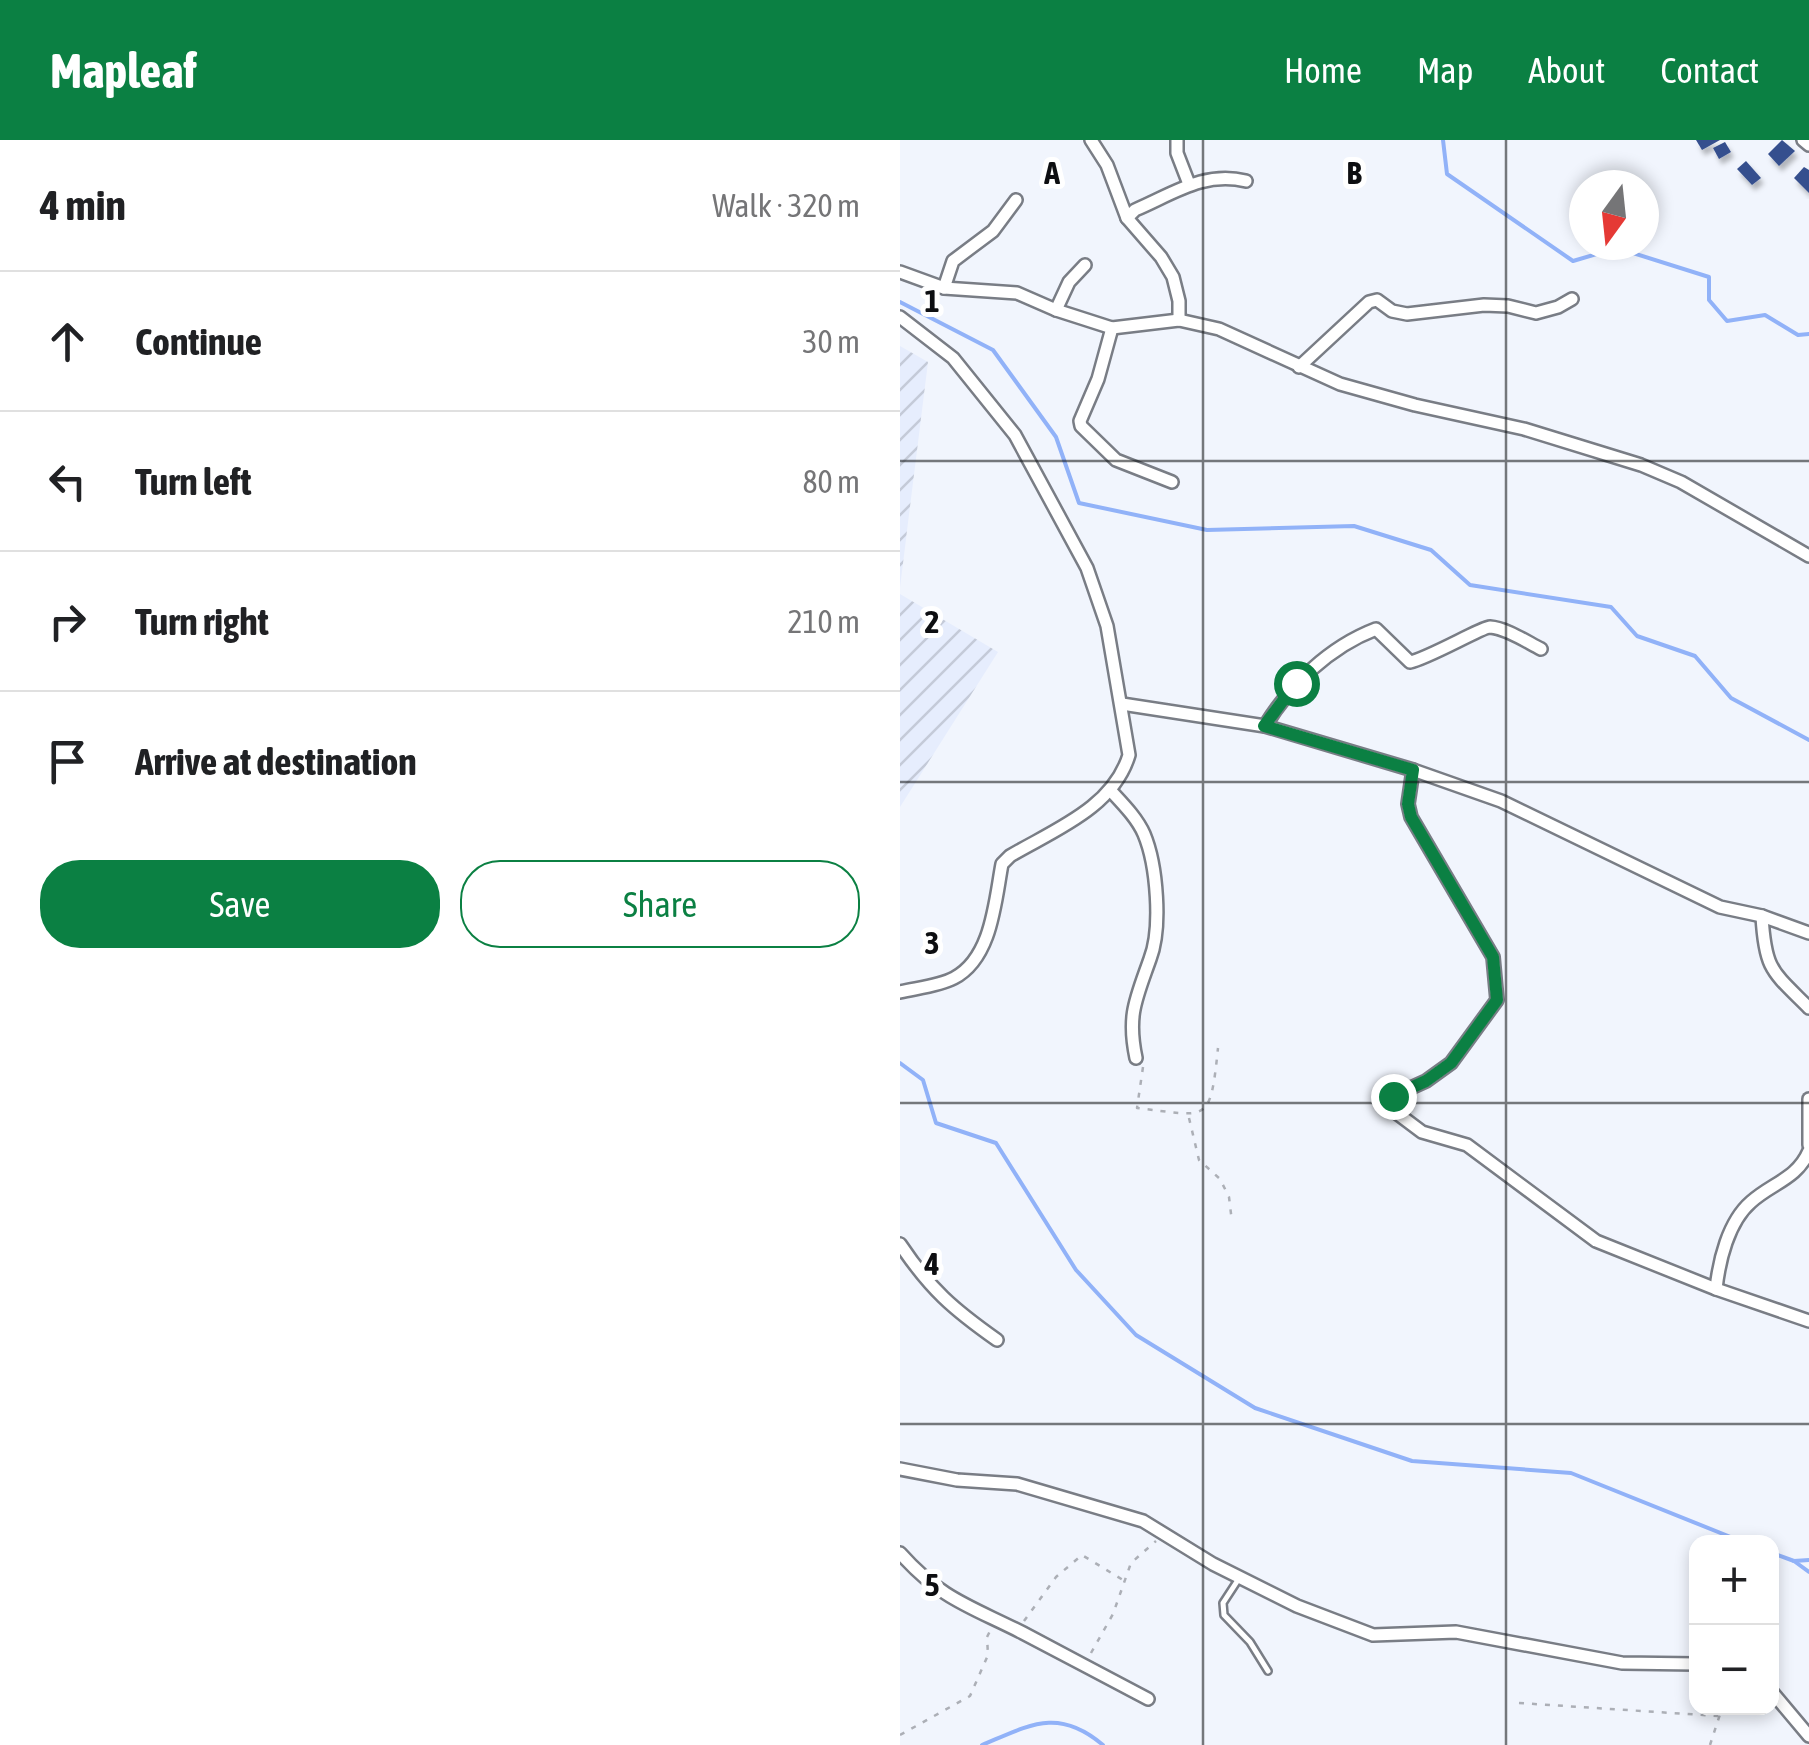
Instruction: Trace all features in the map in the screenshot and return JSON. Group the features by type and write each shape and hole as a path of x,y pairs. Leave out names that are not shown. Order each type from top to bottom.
{"street":[{"path":"1091,140 1107,165 1127,218 1172,276 1179,320"},
{"path":"1178,140 1176,152 1189,184"},
{"path":"1802,140 1809,145"},
{"path":"1127,218 1135,210 1189,184 1226,176 1246,182"},
{"path":"944,288 953,261 993,231 1016,200"},
{"path":"1056,310 1069,282 1085,265"},
{"path":"900,272 944,288 1017,292 1056,310 1112,328 1179,320 1219,329 1298,367 1375,395 1524,428 1642,465 1681,482 1809,556"},
{"path":"1298,367 1370,302 1378,300 1407,314 1484,305 1536,312 1572,299"},
{"path":"900,317 953,358 1015,435 1088,568 1107,626 1129,755 1111,791 1002,864 989,935 984,947 956,978 900,992"},
{"path":"1112,328 1081,426 1116,460 1172,482"},
{"path":"1264,726 1296,683 1376,629 1410,662 1460,642 1485,626 1542,650"},
{"path":"1122,704 1264,726 1413,770 1501,801 1720,908 1762,916 1809,933"},
{"path":"1413,770 1408,804 1411,817 1493,957 1497,1000 1451,1063 1426,1081 1393,1096 1390,1108 1422,1132 1467,1146 1596,1241 1809,1321"},
{"path":"1111,791 1144,834 1154,870 1156,931 1134,1001 1130,1029 1136,1058"},
{"path":"1762,916 1766,960 1809,1008"},
{"path":"1716,1289 1719,1260 1741,1214 1750,1202 1803,1165 1809,1148 1809,1099"},
{"path":"900,1244 945,1302 996,1340"},
{"path":"900,1469 957,1480 1017,1484 1132,1516 1240,1578 1373,1636 1456,1632 1622,1663 1689,1664"},
{"path":"900,1553 922,1577 958,1604 1148,1699"},
{"path":"1779,1700 1809,1736"}],"lane":[{"path":"1240,1578 1223,1603 1224,1615 1250,1642 1268,1671"}],"path":[{"path":"1136,1058 1144,1068 1137,1108 1189,1116 1202,1111 1214,1093 1218,1048"},
{"path":"1189,1116 1199,1160 1220,1178 1229,1197 1232,1222"},
{"path":"1084,1665 1112,1614 1131,1564 1163,1532"},
{"path":"1018,1631 1056,1578 1082,1555 1123,1580"},
{"path":"900,1735 970,1696 988,1655 987,1637 995,1620"},
{"path":"1518,1703 1718,1716 1710,1745"}],"shaded area":[{"path":"900,346 928,362 900,587"},
{"path":"900,594 998,652 900,807"}],"building":[{"path":"1696,140 1720,140 1702,150"},
{"path":"1782,140 1795,151 1779,166 1768,154"},
{"path":"1725,142 1731,152 1719,159 1713,148"},
{"path":"1746,161 1761,178 1752,185 1737,169"},
{"path":"1804,167 1809,170 1809,193 1794,178"}],"waterway":[{"path":"1443,140 1447,174 1573,261 1617,248 1709,277 1709,300 1727,321 1765,315 1798,335 1809,334"},
{"path":"900,302 993,350 1056,437 1079,503 1207,530 1354,526 1431,550 1470,585 1611,607 1637,636 1695,656 1731,698 1809,740"},
{"path":"900,1063 923,1080 936,1123 996,1143 1076,1270 1136,1335 1255,1408 1412,1461 1571,1473 1726,1535"},
{"path":"1779,1556 1809,1572"},
{"path":"1794,1561 1809,1560"},
{"path":"982,1745 1044,1723 1072,1726 1103,1745"}],"route":[{"path":"1296,683 1264,726 1413,770 1408,804 1411,817 1493,957 1497,1000 1482,1022 1451,1063 1426,1081 1393,1096"}]}
